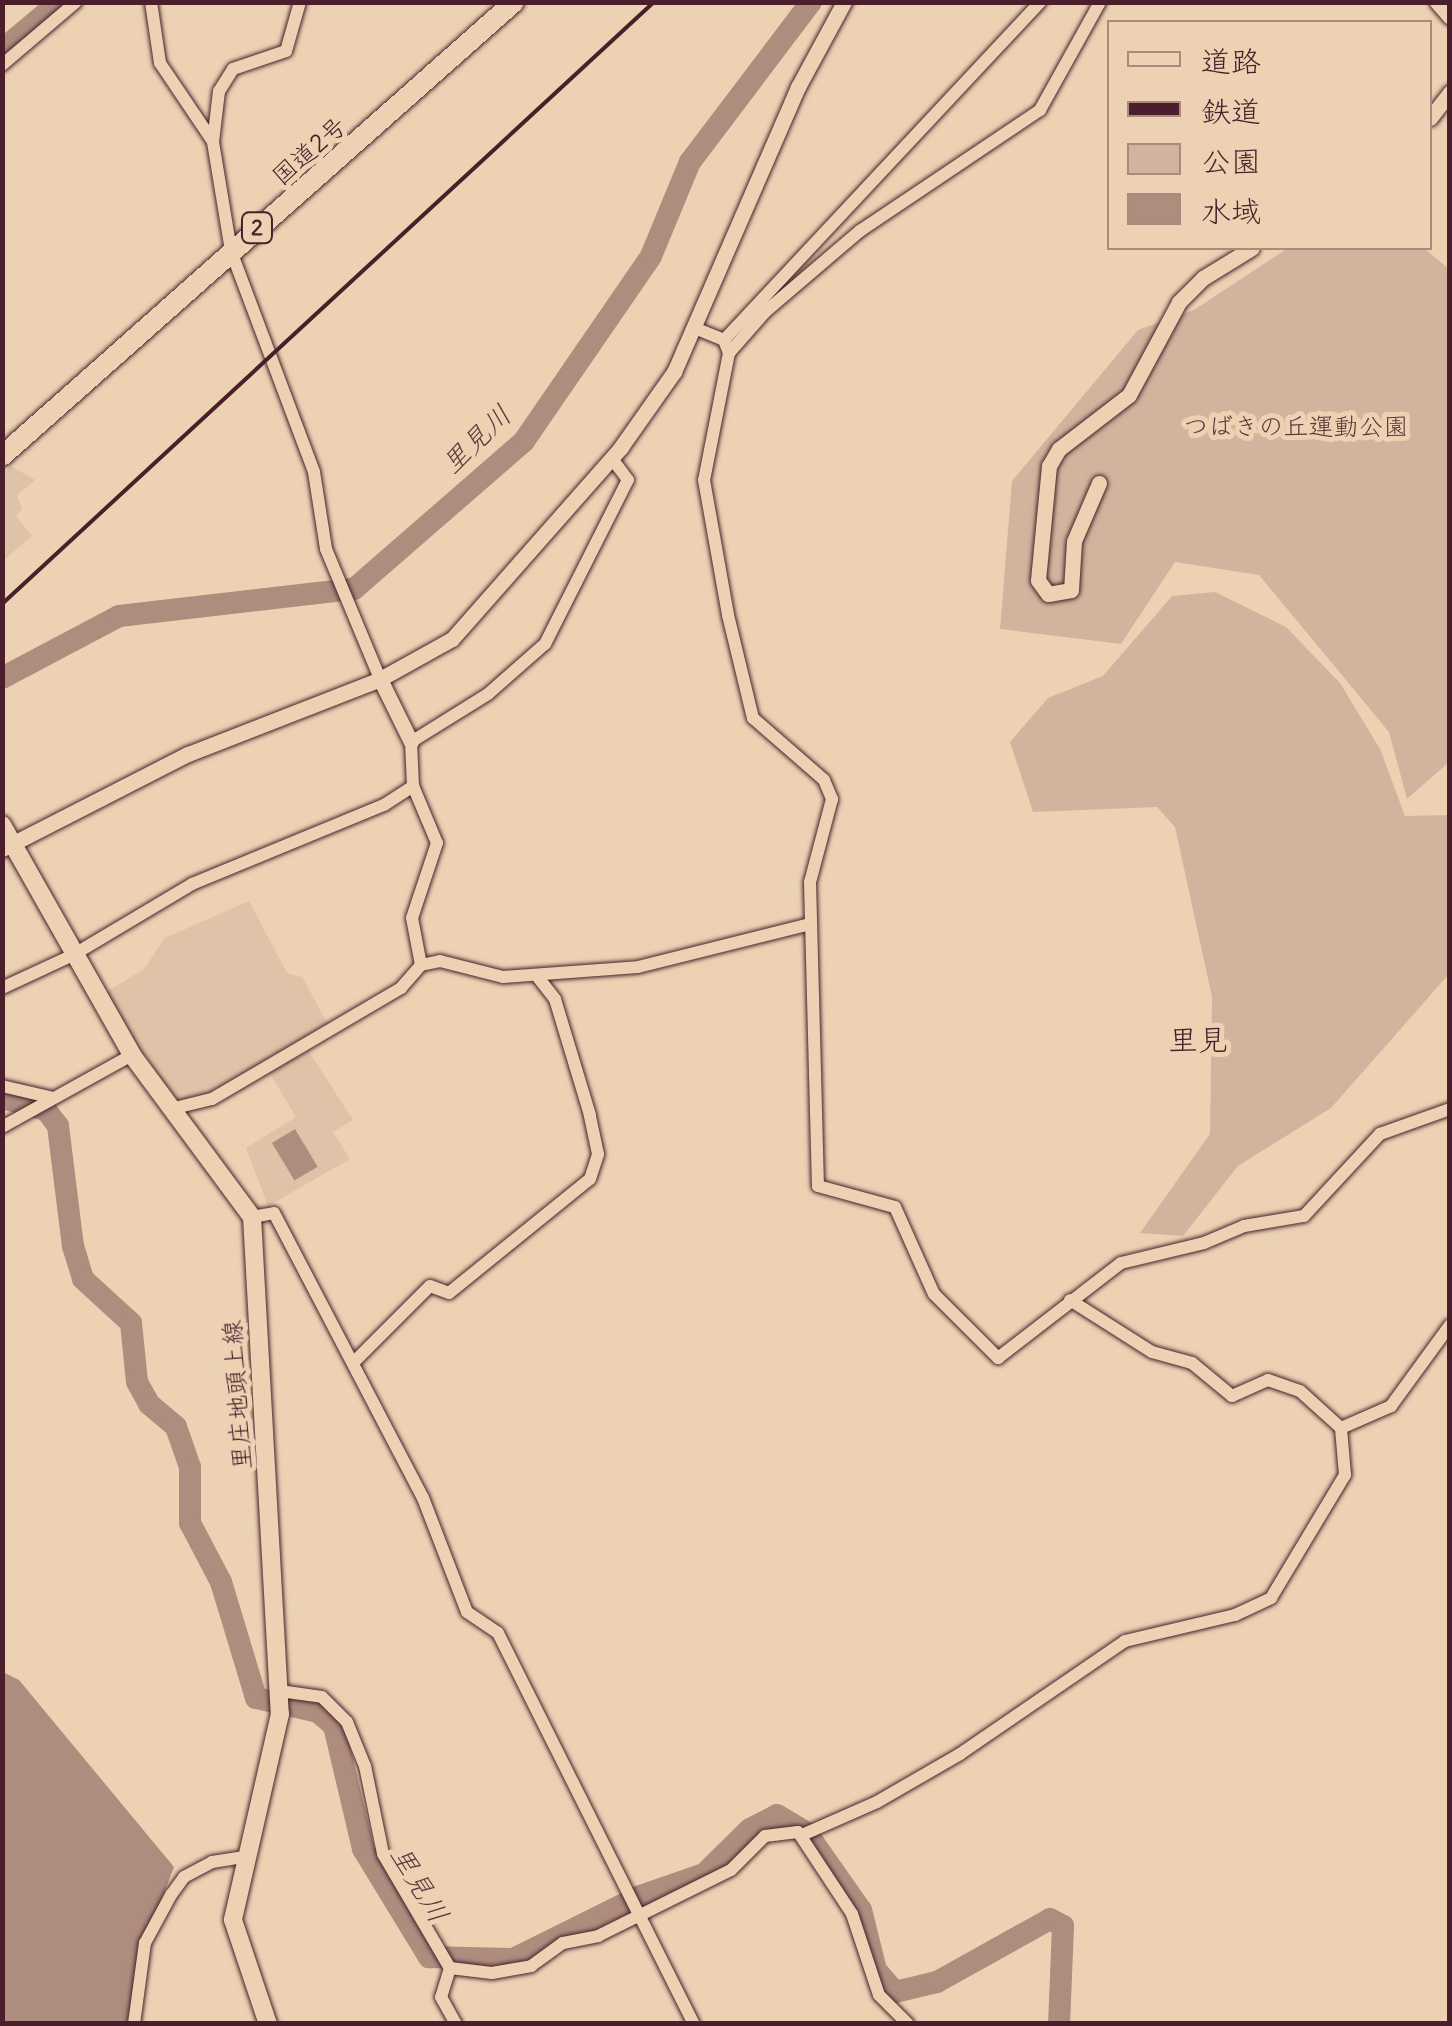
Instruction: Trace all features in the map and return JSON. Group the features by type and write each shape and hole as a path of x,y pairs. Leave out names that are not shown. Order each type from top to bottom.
{"highway":[{"name":"国道2号","path":"2,456 514,2"}],"main road":[{"path":"2,825 8,846 132,1055 252,1217"},
{"name":"里庄地頭上線","path":"252,1217 280,1701 244,1857 234,1932 268,2024"}],"street":[{"path":"2,65 76,2"},
{"path":"151,2 160,63 213,142"},
{"path":"300,2 286,51 233,69 226,80 213,142 231,251 314,472 326,550 380,680 411,742 413,786 437,843 412,918 421,965"},
{"path":"8,846 188,754 380,680 452,640 612,459 697,329 798,87 844,2"},
{"path":"1040,2 726,346 704,480 709,527 753,718 824,780 832,799 811,861 818,1186 894,1207 934,1294 998,1358 1104,1273 1150,1253 1304,1216 1380,1134 1450,1109"},
{"path":"726,346 860,232 1040,110 1100,2"},
{"path":"1437,2 1450,16"},
{"path":"1432,115 1450,92"},
{"path":"1099,483 1074,541 1071,590 1048,594 1038,580 1049,466 1059,449 1129,395 1179,302 1203,278 1249,250"},
{"path":"697,329 726,346"},
{"path":"411,742 488,694 544,644 628,480 612,459"},
{"path":"2,988 72,955 192,884 384,805 413,786"},
{"path":"174,1108 212,1098 401,988 421,965 440,962 503,978 638,967 810,924"},
{"path":"354,1362 430,1286 450,1293 590,1179 598,1154 590,1115 555,999 538,977"},
{"path":"2,1128 132,1055"},
{"path":"2,1086 51,1100"},
{"path":"252,1217 274,1213 422,1498 467,1612 498,1633 694,2024"},
{"path":"449,1968 492,1973 531,1966 563,1943 598,1936 732,1870 778,1830 802,1835 944,1763 1125,1641 1234,1615 1271,1598 1345,1475 1341,1428 1300,1391 1268,1380 1232,1396 1192,1362 1152,1352 1070,1300"},
{"path":"1341,1428 1391,1406 1450,1325"},
{"path":"280,1701 322,1697 347,1722 365,1766 383,1854 449,1968 442,1997 456,2024"},
{"path":"802,1835 852,1914 879,1995 908,2024"},
{"path":"134,2024 146,1944 171,1895 184,1877 212,1862 244,1857"}],"shaded area":[{"path":"11,466 35,480 17,495 22,509 16,516 32,536 5,559 3,474"},
{"path":"249,901 287,973 302,977 329,1026 199,1100 178,1103 103,994 144,969 165,938"},
{"path":"306,1047 353,1120 333,1132 350,1159 268,1206 246,1148 296,1117 268,1070"}],"green space":[{"name":"つばきの丘運動公園","path":"1285,250 1426,250 1449,269 1449,762 1407,799 1389,732 1259,575 1175,562 1121,644 1000,629 1012,481 1138,330 1194,310"},
{"path":"1215,592 1286,627 1340,683 1380,749 1405,816 1449,815 1449,974 1331,1108 1238,1166 1183,1236 1140,1233 1210,1134 1212,997 1175,827 1157,807 1033,812 1010,742 1048,698 1103,676 1172,596"}],"water":[{"path":"295,1129 318,1167 295,1181 272,1143"},
{"path":"3,1672 19,1680 174,1867 141,1952 127,2023 3,2024"}],"waterway":[{"path":"2,50 59,2"},
{"name":"里見川","path":"2,678 119,616 354,589 524,441 651,256 690,162 811,2"},
{"name":"里見川","path":"2,1098 46,1110 58,1126 73,1246 83,1279 131,1323 137,1382 149,1404 176,1427 190,1467 190,1523 221,1582 256,1698 318,1712 334,1726 363,1849 429,1957 513,1959 638,1897 704,1874 750,1829 777,1815 807,1833 861,1910 876,1970 895,1992 937,1982 1050,1919 1063,1926 1059,2024"}],"railway":[{"path":"2,604 654,2"}],"district":[{"name":"里見","path":"1198,1039"}]}
